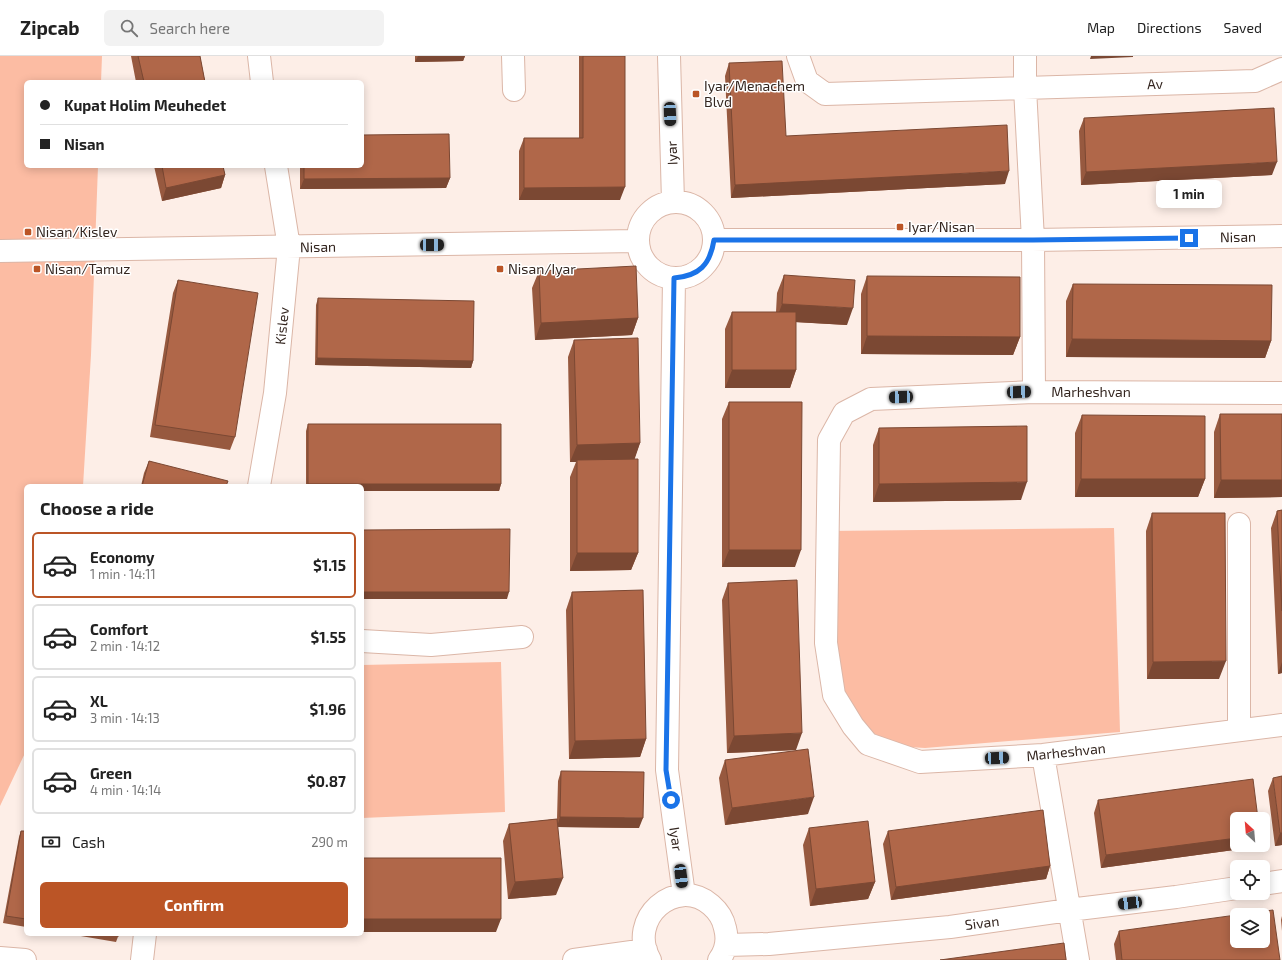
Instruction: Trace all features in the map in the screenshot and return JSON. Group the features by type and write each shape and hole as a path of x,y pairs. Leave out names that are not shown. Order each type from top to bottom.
{"street":[{"path":"259,56 262,80"},
{"path":"513,56 514,90"},
{"name":"Iyar","path":"669,56 673,202"},
{"name":"Av","path":"798,56 807,81 825,94 1255,81 1282,69"},
{"path":"1025,56 1025,88 1033,240 1034,392"},
{"name":"Kislev","path":"260,484 275,394 289,247 276,168"},
{"path":"673,202 686,203 697,208 706,217 712,228 714,240 712,252 706,263 698,272 686,277 674,278 663,276 652,271 644,262 639,252 637,241 639,229 644,218 652,210 662,204 673,202"},
{"name":"Nisan","path":"714,240 1033,240 1282,236"},
{"name":"Nisan","path":"0,251 637,241"},
{"name":"Iyar","path":"674,278 666,770 684,895"},
{"name":"Marheshvan","path":"1282,393 1034,392 871,398 844,413 829,440 826,643 834,696 853,726 868,744 920,762 1043,755 1282,725"},
{"path":"1239,524 1239,730"},
{"path":"364,641 431,645 522,637"},
{"path":"1043,755 1078,960"},
{"path":"1270,883 1282,880"},
{"name":"Sivan","path":"723,953 769,944 950,927 1069,910 1176,898 1230,889"},
{"path":"574,960 648,955 643,938 645,925 651,914 660,904 671,898 684,895 696,897 707,902 717,910 724,921 726,933 723,953"},
{"path":"142,960 145,936"},
{"path":"0,958 25,960"}],"shaded area":[{"path":"0,56 102,56 101,80 24,80 24,168 98,168 91,355 83,484 24,484 24,755 0,806"},
{"path":"1114,528 1120,732 925,748 893,746 859,723 831,681 827,531"},
{"path":"501,662 505,812 364,818 364,665"}],"building":[{"path":"138,56 200,56 205,80 144,80"},
{"path":"583,56 625,56 625,187 524,188 524,138 583,138"},
{"path":"782,61 786,136 1007,125 1009,171 735,185 729,63"},
{"path":"1274,108 1277,162 1086,172 1084,118"},
{"path":"449,134 450,178 304,179 304,168 364,168 364,135"},
{"path":"162,168 223,168 225,175 166,188"},
{"path":"636,266 638,318 541,323 539,271"},
{"path":"784,275 855,280 853,308 782,304"},
{"path":"867,276 1020,277 1020,337 867,336"},
{"path":"178,280 258,293 235,437 155,425"},
{"path":"1073,284 1272,285 1271,341 1072,339"},
{"path":"318,298 474,301 473,361 317,358"},
{"path":"732,312 796,312 796,370 732,370"},
{"path":"638,338 640,443 577,445 574,340"},
{"path":"729,402 802,402 801,550 729,550"},
{"path":"1220,414 1282,414 1282,480 1221,480"},
{"path":"1082,415 1205,416 1205,479 1081,479"},
{"path":"308,424 501,424 501,484 308,484"},
{"path":"1027,426 1027,482 879,484 879,428"},
{"path":"638,459 638,553 577,553 577,460"},
{"path":"149,461 228,481 227,484 143,484"},
{"path":"1282,510 1282,611 1277,511"},
{"path":"1152,513 1225,513 1226,661 1153,662"},
{"path":"510,529 509,592 364,592 364,530"},
{"path":"797,580 802,733 734,736 728,583"},
{"path":"643,590 646,739 575,741 572,592"},
{"path":"808,749 814,797 732,808 725,760"},
{"path":"561,771 644,772 643,818 560,817"},
{"path":"1282,776 1282,833 1280,833 1273,778"},
{"path":"1253,779 1257,812 1230,812 1230,839 1106,855 1098,800"},
{"path":"1043,810 1050,866 896,887 888,831"},
{"path":"557,819 563,878 515,882 509,824"},
{"path":"868,821 875,882 816,889 809,828"},
{"path":"21,831 24,831 24,919 6,916"},
{"path":"364,858 501,858 501,919 364,919"},
{"path":"1270,910 1273,910 1280,960 1122,960 1119,931 1230,916 1230,948 1270,948"},
{"path":"1064,943 1066,960 940,960"}],"place":[{"name":"Iyar/Menachem Blvd","path":"696,94"},
{"name":"Iyar/Nisan","path":"900,227"},
{"name":"Nisan/Kislev","path":"28,232"},
{"name":"Nisan/Tamuz","path":"37,269"},
{"name":"Nisan/Iyar","path":"500,269"}],"route":[{"path":"671,800 666,770 674,278 686,277 698,272 706,263 712,252 714,240 1033,240 1189,238"}]}
